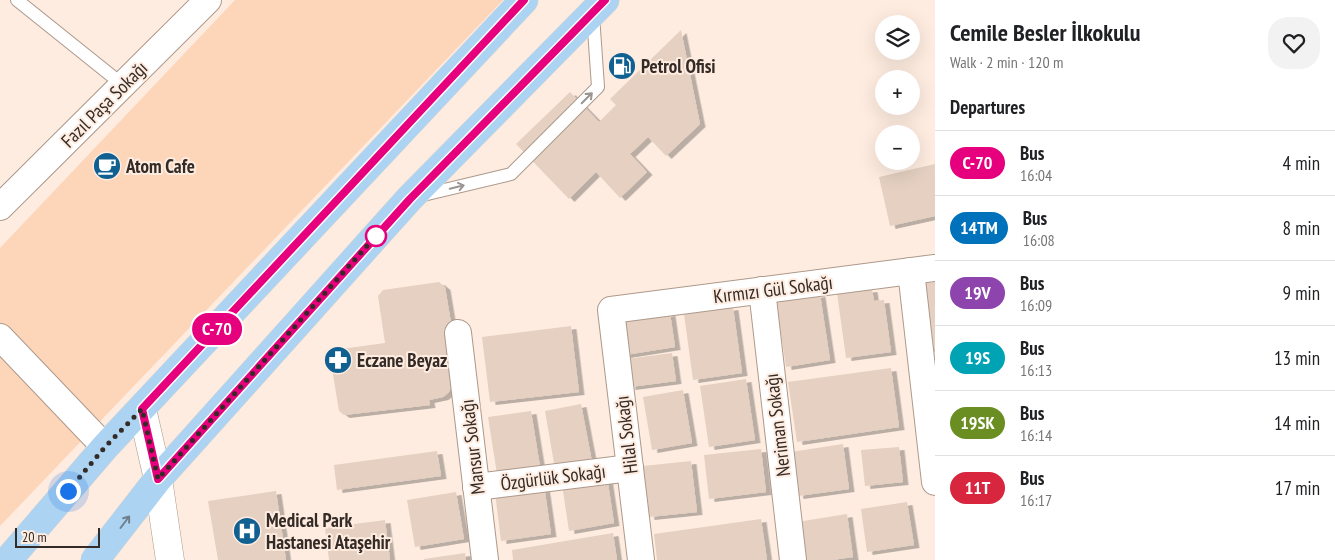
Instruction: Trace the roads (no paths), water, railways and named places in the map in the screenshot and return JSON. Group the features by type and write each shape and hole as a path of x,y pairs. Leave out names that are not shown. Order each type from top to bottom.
{"main road":[{"path":"8,560 105,447 524,0"},
{"path":"95,560 158,479 410,199 599,6"}],"street":[{"name":"Fazıl Paşa Sokağı","path":"0,207 208,0"},
{"path":"923,270 935,482"},
{"name":"Kırmızı Gül Sokağı","path":"611,310 923,270"},
{"name":"Neriman Sokağı","path":"762,290 793,560"},
{"name":"Hilal Sokağı","path":"611,310 641,560"},
{"name":"Mansur Sokağı","path":"458,333 485,560"},
{"path":"0,337 105,447"},
{"path":"142,409 158,479 170,560"},
{"name":"Özgürlük Sokağı","path":"476,487 630,468"}],"lane":[{"path":"17,0 123,85"},
{"path":"410,199 511,174 598,86 599,6"}],"place":[{"name":"Petrol Ofisi","path":"622,66"},
{"name":"Atom Cafe","path":"107,166"},
{"name":"Eczane Beyaz","path":"338,360"},
{"name":"Medical Park Hastanesi Ataşehir","path":"247,531"}]}
